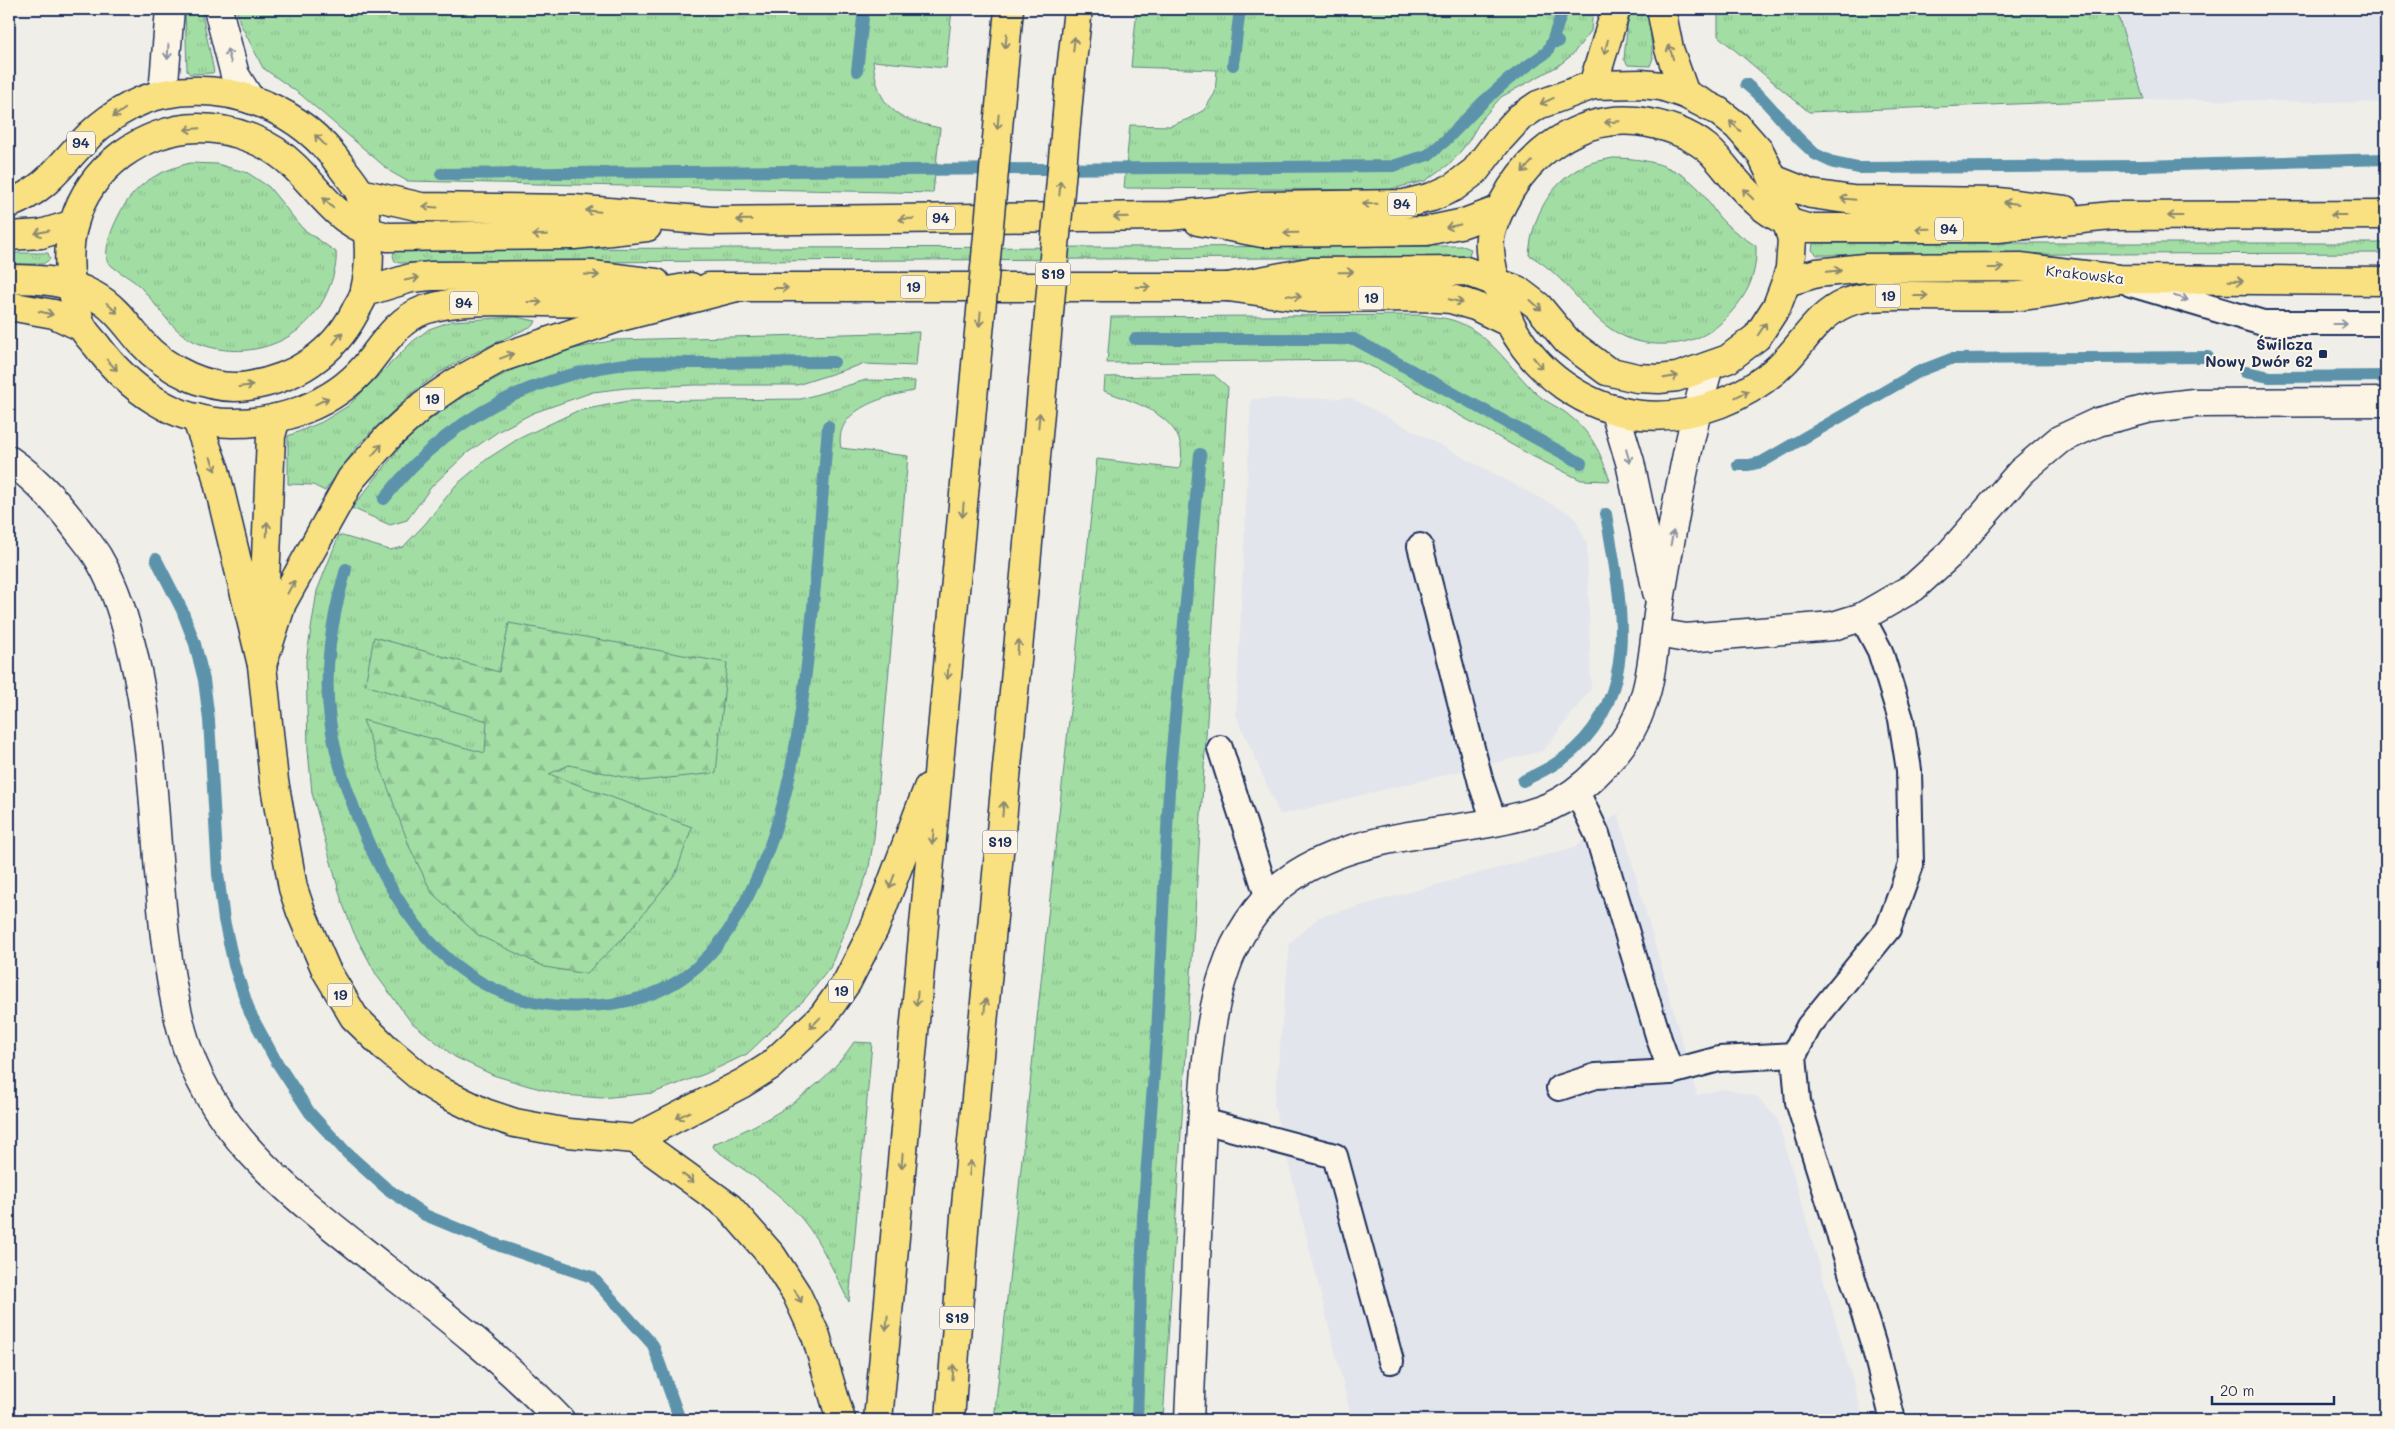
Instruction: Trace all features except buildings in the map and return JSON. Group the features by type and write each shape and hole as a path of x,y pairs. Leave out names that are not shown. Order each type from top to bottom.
{"main road":[{"path":"878,1420 1009,9"},
{"name":"S19","path":"950,1420 966,1206 1078,9"},
{"path":"1580,130 1616,9"},
{"path":"1661,9 1669,49 1685,94 1718,111 1736,126 1760,152 1773,179 1792,239 1792,250 1786,282"},
{"name":"94","path":"9,204 30,196 42,187 81,143 102,125 130,106 163,94 203,91 250,100 293,118 319,138 360,193 421,207 574,209 711,220 1170,216 1261,206 1404,204 1432,197 1454,187 1475,171 1502,136 1519,118 1558,96 1593,85 1641,84 1661,86 1685,94"},
{"path":"152,137 163,94"},
{"name":"94","path":"1170,216 1262,233 1426,231 1464,224 1500,210 1513,184 1533,160 1554,142 1580,130 1606,122 1633,121 1686,134 1709,150 1754,200 1787,223 1807,228 1998,228 2111,216"},
{"name":"94","path":"691,287 592,302 469,303 439,306 424,310 403,322 379,347 364,368 326,400 276,418 232,423 196,418 178,413 154,400 124,378 107,361 82,327 70,284 69,242 85,198 104,170 134,146 152,137 198,128 225,131 252,138 266,145 293,165 327,203 350,223 367,233 388,237 574,235 711,220"},
{"path":"1773,179 1811,194 1853,200 1998,202 2111,216 2386,215"},
{"path":"9,279 46,279 70,284 106,303 130,326 141,342 165,364 194,379 232,388 286,377 311,363 337,341 365,292 368,262 367,233 360,193"},
{"path":"1500,210 1490,235 1490,251 1495,280 1510,323"},
{"path":"9,236 41,234 74,224"},
{"name":"Krakowska","path":"1786,282 1817,273 1874,268 2020,267 2118,280 2386,281"},
{"name":"19","path":"1228,287 1309,272 1466,271 1495,280 1517,290 1538,306 1568,341 1607,371 1637,378 1659,379 1677,377 1728,359 1757,337 1777,306 1786,282"},
{"name":"94","path":"365,292 406,280 431,276 592,275 691,287 733,288"},
{"name":"19","path":"940,754 875,927 847,982 822,1016 770,1066 743,1083 635,1139 535,1128 485,1113 444,1094 426,1082 386,1048 354,1017 326,970 301,912 294,888 274,781 262,666 282,603 351,479 388,437 423,405 456,382 500,358 620,317 733,288 1228,287 1309,298 1424,297 1451,299 1475,306 1510,323 1529,352 1558,382 1592,401 1614,409 1637,414 1663,416 1696,410 1750,390 1786,360 1810,330 1830,311 1850,302 1884,296 2020,296 2118,280"},
{"name":"94","path":"9,306 54,314 82,327"},
{"path":"262,666 271,436 286,377"},
{"path":"196,418 216,470 262,666"},
{"path":"635,1139 728,1207 772,1256 796,1292 810,1321 841,1420"}],"street":[{"path":"163,94 170,9"},
{"path":"218,9 235,75 250,100"},
{"path":"1189,1420 1203,1121 1214,1008 1225,968 1237,942 1256,913 1283,883 1315,864 1357,847 1405,836 1540,811 1576,790 1605,766 1627,737 1643,705 1653,668 1660,604 1696,410 1709,366"},
{"path":"1657,633 1686,638 1833,626 1862,617 1914,587 1948,556 2021,472 2059,440 2098,422 2152,408 2194,404 2386,402"},
{"path":"1614,409 1630,462 1660,604"},
{"path":"9,460 62,508 99,559 122,609 139,678 148,735 163,913 172,988 182,1032 195,1071 216,1110 241,1144 301,1202 448,1318 522,1380 560,1420"}],"lane":[{"path":"2118,280 2263,323 2386,322"},
{"path":"1420,546 1480,784 1494,821"},
{"path":"1862,617 1880,651 1901,719 1909,770 1911,865 1888,929 1809,1026 1794,1055 1798,1102 1874,1343 1893,1420"},
{"path":"1220,748 1268,899"},
{"path":"1576,790 1597,834 1659,1039 1671,1072"},
{"path":"1558,1088 1596,1076 1671,1072 1719,1059 1794,1055"},
{"path":"1203,1121 1334,1156 1391,1361"}],"shaded area":[{"path":"2116,9 2386,9 2386,103 2144,99"},
{"path":"1351,398 1574,516 1587,543 1591,689 1543,751 1280,815 1236,715 1251,399"},
{"path":"1618,813 1697,1095 1723,1089 1756,1096 1777,1118 1864,1420 1352,1420 1274,1105 1290,943 1319,917 1575,847"}],"green space":[{"path":"185,9 201,9 214,72 212,73 190,74 187,71"},
{"path":"236,9 952,9 946,68 873,61 879,90 892,109 911,120 940,128 933,193 407,181 391,172 300,94 263,68 240,23"},
{"path":"1137,9 1593,9 1591,31 1572,55 1558,66 1501,97 1481,120 1468,142 1451,163 1425,181 1387,190 1124,188 1130,125 1170,126 1204,110 1215,93 1217,70 1131,67"},
{"path":"1629,9 1648,9 1653,58 1650,66 1628,65 1624,59"},
{"path":"1718,9 2116,9 2144,99 1809,112 1718,36"},
{"path":"1613,158 1637,159 1660,165 1681,174 1700,190 1724,222 1756,246 1754,269 1748,288 1737,306 1716,328 1690,340 1669,344 1644,343 1623,336 1606,326 1563,282 1529,255 1534,227 1545,201 1553,190 1563,180 1586,165"},
{"path":"190,163 217,164 248,173 269,187 302,228 336,252 336,265 333,277 321,304 309,320 294,333 277,342 259,348 240,351 200,344 180,333 137,284 107,261 107,247 113,227 128,200 144,183 154,177"},
{"path":"2386,243 2386,253 1817,255 1812,250 1813,244"},
{"path":"1463,246 1471,249 1469,255 1451,257 400,263 395,262 393,255 396,250 405,249"},
{"path":"9,253 48,253 50,259 43,264 9,264"},
{"path":"1422,315 1448,319 1465,325 1488,342 1537,394 1575,420 1589,435 1599,452 1610,481 1581,480 1532,456 1377,369 1356,360 1107,363 1111,317"},
{"path":"516,317 536,321 534,325 472,354 439,373 412,393 359,444 325,491 313,485 288,484 288,436 322,422 348,406 412,342 429,329 452,321"},
{"path":"919,332 916,366 863,364 797,385 694,385 626,388 593,392 533,413 499,431 467,453 432,486 407,520 390,525 352,508 401,446 422,425 470,392 516,368 554,353 615,340"},
{"path":"1214,375 1228,387 1163,1420 994,1420 1097,459 1179,469 1181,452 1178,438 1171,426 1147,408 1104,391 1105,377"},
{"path":"866,380 915,381 914,391 876,401 853,414 845,423 841,435 841,448 908,456 874,838 868,872 830,968 804,1000 747,1054 705,1074 653,1093 601,1098 564,1095 493,1075 455,1057 411,1022 377,976 354,933 342,902 312,793 308,750 306,661 317,591 339,535 390,550 403,547 425,524 456,485 487,459 518,439 577,411 628,401 801,399"},
{"path":"509,623 727,663 716,773 641,781 569,765 549,774 692,827 676,873 627,934 586,974 545,967 478,935 432,893 410,848 363,720 485,753 487,721 365,685 374,637 499,672"},
{"path":"854,1042 872,1043 849,1302 822,1249 802,1219 771,1189 712,1147 713,1144 753,1126 792,1104 826,1076"}],"waterway":[{"path":"857,71 864,9"},
{"path":"1233,65 1240,9"},
{"path":"1558,42 1552,42 1563,9"},
{"path":"441,174 1393,166 1428,155 1509,79 1547,52 1552,42"},
{"path":"1746,84 1763,99 1815,154 1834,163 1858,168 2141,166 2386,159"},
{"path":"1135,339 1354,339 1581,463"},
{"path":"1738,465 1762,462 1920,371 1951,359 2208,357"},
{"path":"384,499 407,472 432,448 459,427 487,409 550,381 583,372 639,363 834,362"},
{"path":"2245,372 2270,377 2386,376"},
{"path":"346,569 333,625 328,662 328,701 332,735 343,778 359,821 383,873 403,907 427,938 454,964 485,984 519,999 558,1006 602,1005 641,998 658,992 689,973 716,947 728,931 747,898 763,864 775,829 793,758 805,684 815,592 828,426"},
{"path":"1137,1420 1143,1216 1157,1034 1170,770 1200,454"},
{"path":"1523,781 1557,763 1575,749 1596,724 1610,697 1618,668 1621,638 1620,607 1606,514"},
{"path":"156,559 182,610 195,644 204,680 209,720 218,874 224,920 234,965 250,1013 276,1061 310,1113 347,1153 386,1188 425,1215 500,1246 592,1277 653,1345 680,1420"}],"place":[{"name":"Świlcza Nowy Dwór 62","path":"2323,354"}]}
